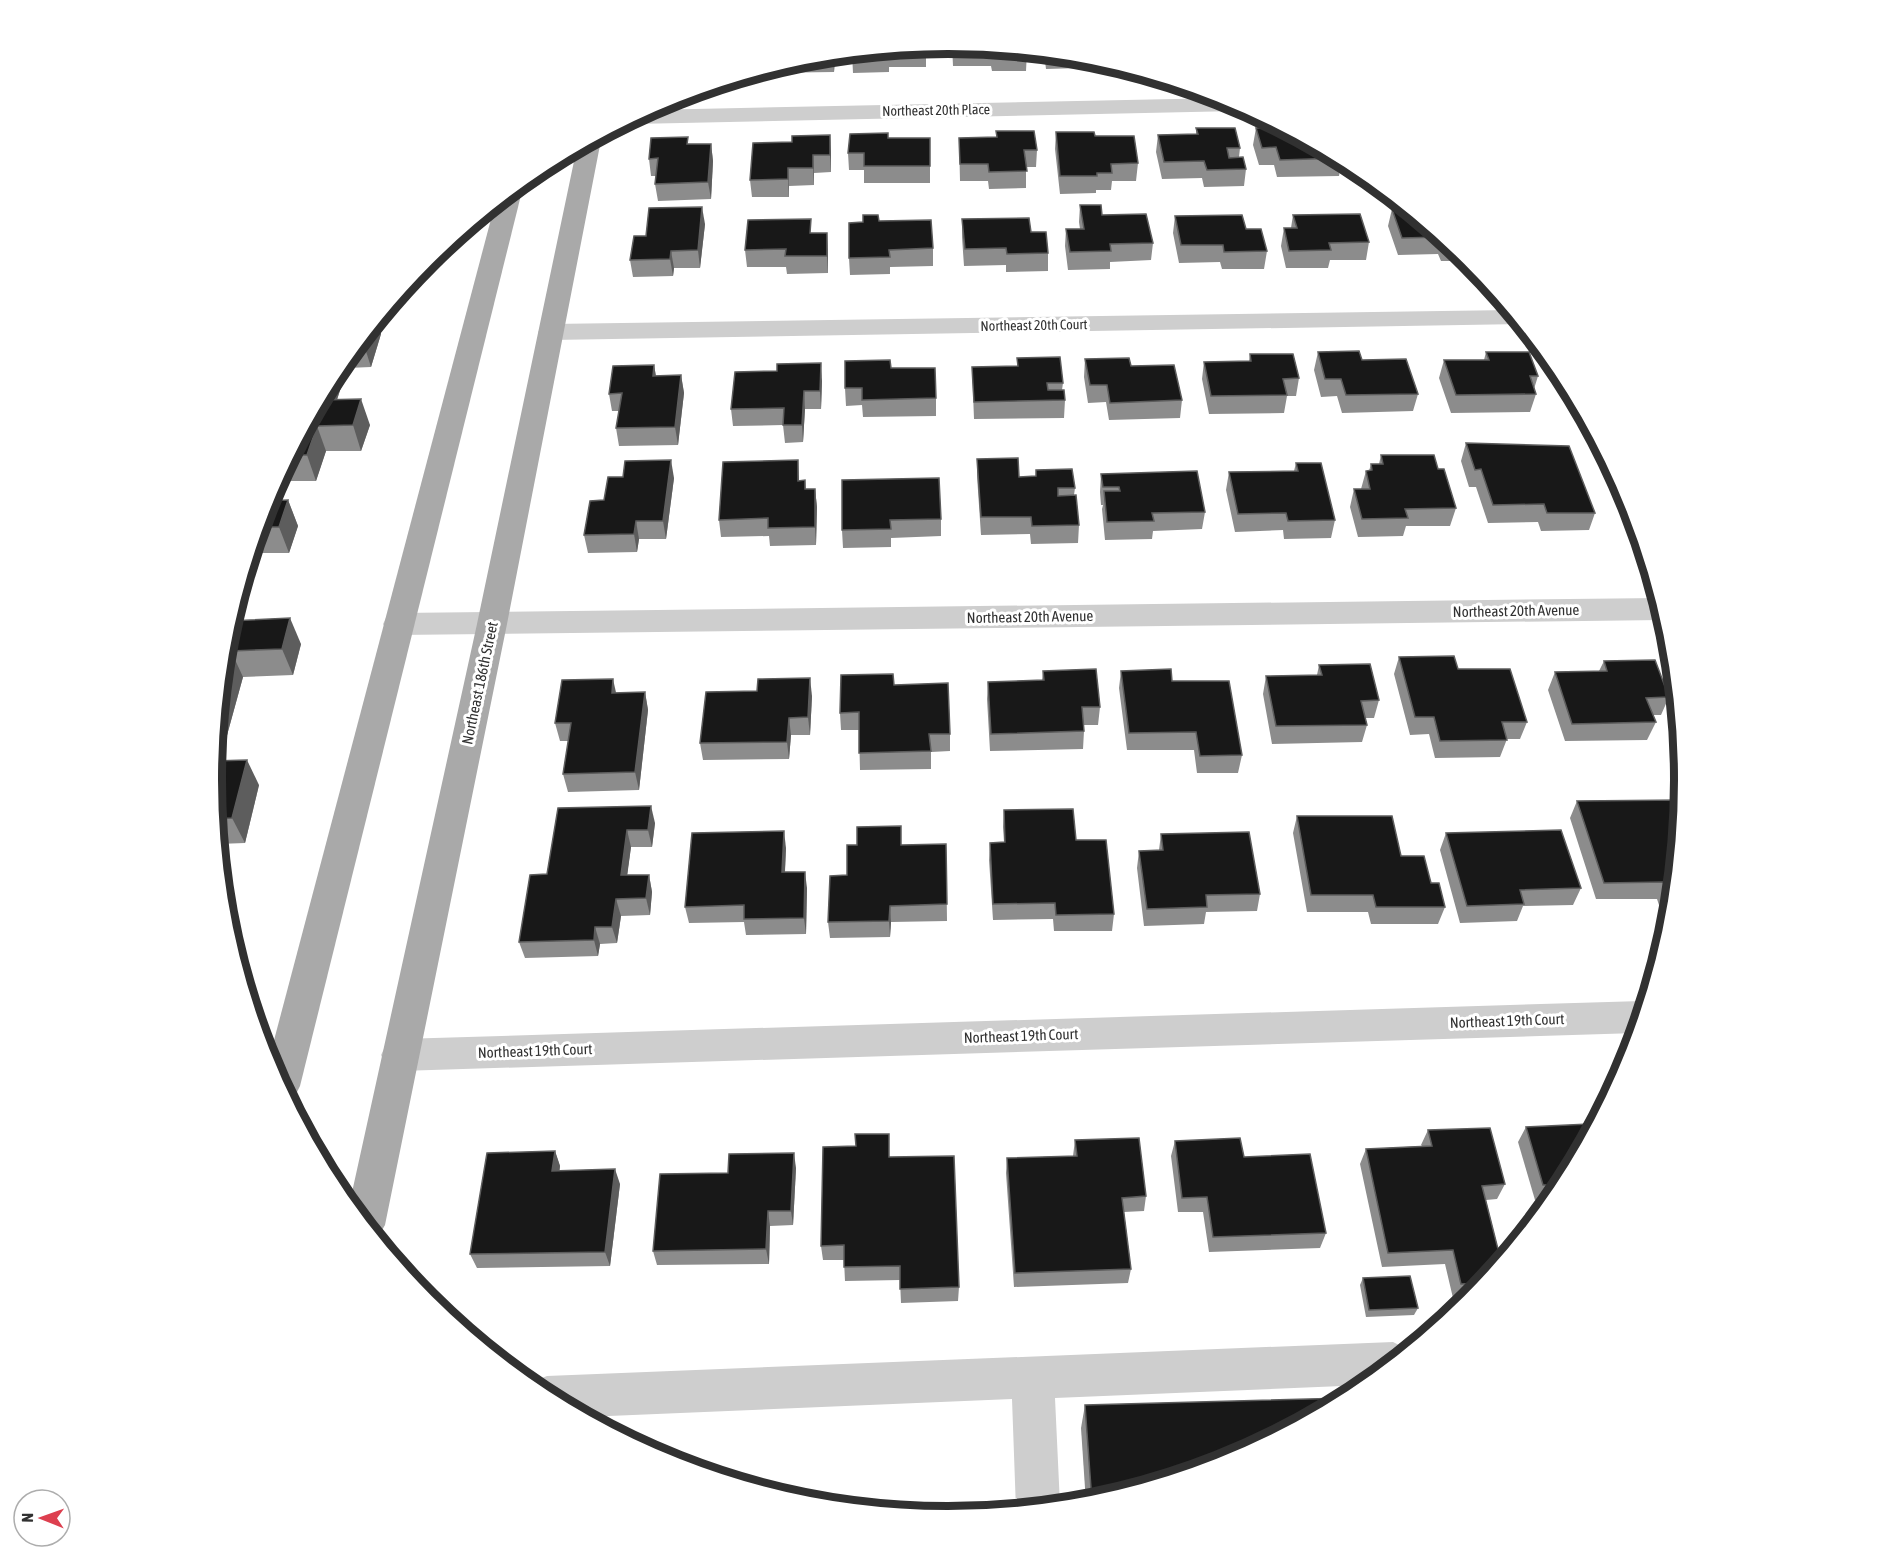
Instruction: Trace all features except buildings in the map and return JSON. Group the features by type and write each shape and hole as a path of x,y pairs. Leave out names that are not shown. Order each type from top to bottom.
{"main road":[{"name":"Northeast 186th Street","path":"367,1215 492,624 588,149"},
{"path":"284,1072 507,203"}],"street":[{"name":"Northeast 20th Place","path":"654,117 1213,105"},
{"name":"Northeast 20th Court","path":"551,332 1508,318"},
{"name":"Northeast 20th Avenue","path":"398,624 1653,609"},
{"name":"Northeast 19th Court","path":"400,1055 1633,1017"},
{"path":"565,1396 1380,1364"},
{"path":"1033,1377 1038,1500"}]}
